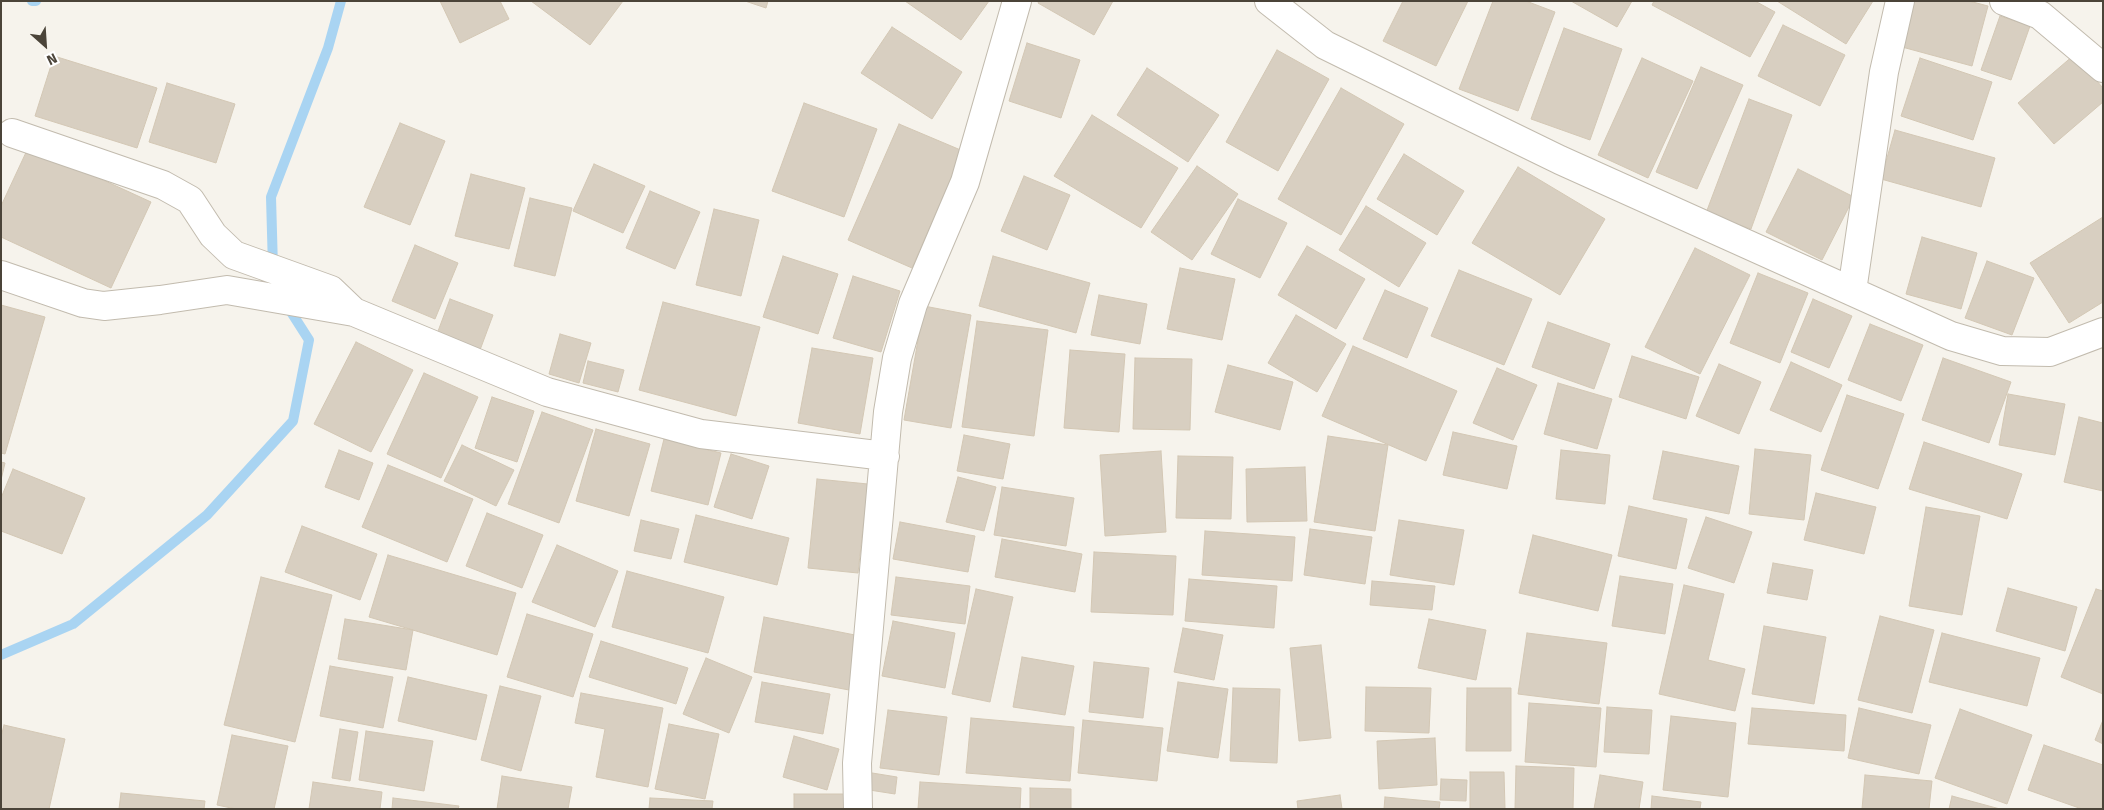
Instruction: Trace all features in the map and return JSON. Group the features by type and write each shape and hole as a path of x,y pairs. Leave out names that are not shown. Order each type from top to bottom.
{"street":[{"path":"858,809 857,763 885,456 897,358 913,304 965,182 1017,1"},
{"path":"1268,1 1325,45 1350,58 1560,160 1951,336 2002,351 2050,352 2103,332"},
{"path":"1852,291 1884,72 1900,1"},
{"path":"2004,1 2040,15 2103,68"},
{"path":"12,133 163,185 190,200 213,235 234,255 306,292"},
{"path":"1,275 83,303 104,306 227,290 306,292 331,290 354,312 547,392 701,434 885,456"}],"building":[{"path":"440,1 500,1 509,19 460,43"},
{"path":"531,1 623,1 590,45"},
{"path":"745,1 768,1 766,8"},
{"path":"905,1 989,1 961,40"},
{"path":"1039,1 1113,1 1094,35 1038,3"},
{"path":"1403,1 1468,1 1436,66 1383,41"},
{"path":"1493,1 1526,1 1555,12 1518,111 1459,89"},
{"path":"1571,1 1632,1 1617,27"},
{"path":"1654,1 1755,1 1775,12 1750,57 1652,5"},
{"path":"1777,1 1873,1 1846,44"},
{"path":"1914,1 1969,1 1988,6 1972,66 1902,47"},
{"path":"2000,16 2030,26 2011,80 1981,70"},
{"path":"1783,25 1845,55 1820,106 1758,76"},
{"path":"892,27 962,72 932,119 861,73"},
{"path":"1564,28 1622,49 1590,140 1531,119"},
{"path":"1027,43 1080,60 1061,118 1009,101"},
{"path":"1277,50 1329,79 1278,171 1226,142"},
{"path":"2074,55 2103,88 2103,102 2054,144 2018,103"},
{"path":"54,56 157,88 137,148 35,116"},
{"path":"1642,58 1693,81 1648,178 1598,155"},
{"path":"1920,58 1992,82 1973,140 1901,116"},
{"path":"1701,67 1743,85 1697,189 1656,172"},
{"path":"1147,68 1219,115 1188,162 1117,115"},
{"path":"167,83 235,104 216,163 149,142"},
{"path":"1341,88 1404,124 1341,235 1278,199"},
{"path":"1749,99 1792,115 1751,229 1706,213"},
{"path":"804,103 877,129 844,217 772,191"},
{"path":"1092,115 1178,168 1141,228 1054,176"},
{"path":"400,123 445,141 410,225 364,207"},
{"path":"899,124 963,151 912,268 848,240"},
{"path":"1895,130 1995,158 1981,207 1881,179"},
{"path":"29,146 151,202 111,288 1,237 1,206"},
{"path":"1404,154 1464,191 1437,235 1377,199"},
{"path":"594,164 645,186 623,233 573,211"},
{"path":"1197,166 1238,194 1192,260 1151,232"},
{"path":"1518,167 1605,219 1560,295 1472,243"},
{"path":"1798,169 1854,197 1822,260 1766,232"},
{"path":"471,174 525,188 509,249 455,236"},
{"path":"1024,176 1070,195 1047,250 1001,231"},
{"path":"650,191 700,212 675,269 626,248"},
{"path":"530,198 572,208 555,276 514,266"},
{"path":"1238,199 1287,223 1260,278 1211,254"},
{"path":"1366,206 1426,243 1399,287 1339,250"},
{"path":"714,209 759,220 741,296 696,285"},
{"path":"2103,217 2103,302 2069,323 2030,263"},
{"path":"1922,237 1977,253 1961,309 1906,294"},
{"path":"415,245 458,263 435,319 392,301"},
{"path":"1307,246 1365,279 1336,329 1278,295"},
{"path":"1695,248 1750,275 1700,374 1645,347"},
{"path":"783,256 838,274 818,334 763,317"},
{"path":"993,256 1090,283 1076,333 979,306"},
{"path":"1987,261 2034,278 2012,335 1965,318"},
{"path":"1180,268 1235,279 1222,340 1167,329"},
{"path":"1459,270 1532,299 1504,365 1431,336"},
{"path":"1758,273 1808,293 1780,363 1730,343"},
{"path":"853,276 900,291 881,352 833,338"},
{"path":"1385,290 1428,308 1407,358 1363,339"},
{"path":"1099,295 1147,304 1140,344 1091,335"},
{"path":"450,299 493,315 480,350 437,334"},
{"path":"1813,299 1852,316 1829,368 1791,352"},
{"path":"663,302 760,327 736,416 639,390"},
{"path":"1,305 45,317 5,454 1,453"},
{"path":"924,306 971,315 951,428 904,420"},
{"path":"1296,315 1346,344 1317,392 1268,363"},
{"path":"977,321 1048,330 1034,436 962,427"},
{"path":"1548,322 1610,344 1594,389 1532,367"},
{"path":"1870,324 1923,345 1901,401 1848,380"},
{"path":"560,334 591,343 579,383 549,374"},
{"path":"356,342 413,370 371,452 314,424"},
{"path":"1353,346 1457,391 1426,461 1322,416"},
{"path":"812,348 873,358 860,434 798,423"},
{"path":"1070,350 1125,354 1119,432 1064,428"},
{"path":"1632,356 1699,377 1686,419 1619,397"},
{"path":"1135,358 1192,359 1190,430 1133,429"},
{"path":"1943,358 2011,382 1989,443 1922,420"},
{"path":"588,361 624,370 618,392 583,383"},
{"path":"1791,362 1842,385 1821,432 1770,410"},
{"path":"1719,364 1761,382 1739,434 1696,416"},
{"path":"1228,365 1293,382 1280,430 1215,412"},
{"path":"1497,368 1537,385 1513,440 1473,423"},
{"path":"424,373 478,397 441,478 387,454"},
{"path":"1558,383 1612,399 1597,449 1544,434"},
{"path":"2008,394 2065,404 2055,455 1999,445"},
{"path":"1847,395 1904,414 1878,489 1821,470"},
{"path":"492,397 534,411 517,462 475,448"},
{"path":"542,412 593,430 559,523 508,504"},
{"path":"2079,417 2103,423 2103,491 2064,482"},
{"path":"596,429 650,444 629,516 576,501"},
{"path":"1453,432 1517,446 1507,489 1443,475"},
{"path":"964,435 1010,444 1003,479 957,471"},
{"path":"1328,436 1388,445 1375,531 1314,522"},
{"path":"664,439 721,453 708,505 651,491"},
{"path":"1924,442 2022,474 2007,519 1909,489"},
{"path":"462,445 514,470 496,506 444,481"},
{"path":"1755,449 1811,455 1804,520 1749,514"},
{"path":"339,450 373,463 359,500 325,487"},
{"path":"1561,450 1610,455 1605,504 1556,499"},
{"path":"1161,451 1166,532 1105,536 1100,455"},
{"path":"1663,451 1739,466 1729,514 1653,499"},
{"path":"731,454 769,466 752,519 714,507"},
{"path":"1178,456 1233,457 1231,519 1176,518"},
{"path":"1,462 5,463 1,480"},
{"path":"388,465 473,499 447,562 362,527"},
{"path":"1305,467 1307,521 1247,522 1246,469"},
{"path":"13,469 85,498 62,554 1,531 1,498"},
{"path":"958,477 996,487 984,531 946,522"},
{"path":"817,479 868,484 858,573 808,568"},
{"path":"1002,487 1074,498 1066,546 994,535"},
{"path":"1816,493 1876,507 1864,554 1804,540"},
{"path":"1629,506 1687,519 1676,569 1618,556"},
{"path":"1926,507 1980,516 1962,615 1909,606"},
{"path":"487,513 543,535 522,588 466,566"},
{"path":"696,515 789,538 777,585 684,562"},
{"path":"1706,517 1752,532 1734,583 1688,568"},
{"path":"641,520 679,529 671,559 634,551"},
{"path":"1399,520 1464,530 1454,585 1390,575"},
{"path":"900,522 975,536 968,572 893,559"},
{"path":"302,526 377,554 360,600 285,572"},
{"path":"1310,529 1372,537 1365,584 1304,575"},
{"path":"1205,531 1295,537 1292,581 1202,575"},
{"path":"1533,535 1612,555 1598,611 1519,593"},
{"path":"1002,539 1082,554 1075,592 995,577"},
{"path":"557,545 618,571 595,627 532,602"},
{"path":"1094,552 1176,556 1173,615 1091,612"},
{"path":"388,555 516,593 497,655 369,617"},
{"path":"1773,563 1813,570 1807,600 1767,593"},
{"path":"627,571 724,597 708,653 612,627"},
{"path":"1620,576 1673,584 1665,634 1612,626"},
{"path":"261,577 332,595 295,742 224,725"},
{"path":"896,577 970,586 965,624 891,615"},
{"path":"1189,579 1277,586 1274,628 1185,621"},
{"path":"1372,581 1435,586 1432,610 1370,605"},
{"path":"1684,585 1724,594 1708,660 1745,669 1735,711 1659,694"},
{"path":"2008,588 2077,607 2065,651 1996,631"},
{"path":"976,589 1013,597 990,702 952,694"},
{"path":"2096,589 2103,591 2103,694 2061,677"},
{"path":"527,614 593,634 573,697 507,677"},
{"path":"1880,616 1934,630 1912,713 1858,700"},
{"path":"764,617 860,636 849,690 754,672"},
{"path":"345,619 413,630 406,670 338,659"},
{"path":"1429,619 1486,630 1476,680 1418,668"},
{"path":"893,621 955,633 945,688 882,676"},
{"path":"1764,626 1826,637 1814,704 1752,694"},
{"path":"1183,628 1223,635 1214,680 1174,672"},
{"path":"1527,633 1607,643 1599,704 1518,694"},
{"path":"1942,633 2040,658 2027,706 1929,682"},
{"path":"601,641 688,668 676,704 589,677"},
{"path":"1321,645 1331,738 1299,741 1290,648"},
{"path":"1022,657 1074,666 1065,715 1013,707"},
{"path":"706,658 752,677 729,733 683,714"},
{"path":"1094,662 1149,668 1143,718 1089,712"},
{"path":"330,666 393,677 383,728 320,716"},
{"path":"408,677 487,695 476,740 398,721"},
{"path":"762,682 830,694 823,734 755,722"},
{"path":"1178,682 1228,689 1218,758 1167,751"},
{"path":"500,686 541,696 521,771 481,760"},
{"path":"1366,687 1431,688 1429,733 1365,731"},
{"path":"1233,688 1280,689 1277,763 1230,761"},
{"path":"1467,688 1511,688 1511,751 1466,751"},
{"path":"581,693 663,708 648,787 596,777 605,729 575,723"},
{"path":"1529,703 1601,708 1596,767 1525,762"},
{"path":"1607,707 1652,710 1649,754 1604,752"},
{"path":"1752,708 1846,715 1844,751 1748,744"},
{"path":"1859,708 1931,725 1919,774 1848,758"},
{"path":"1960,709 2032,735 2007,804 1935,778"},
{"path":"888,710 947,717 939,775 880,768"},
{"path":"1671,716 1736,723 1728,797 1663,790"},
{"path":"971,718 1074,727 1070,781 966,773"},
{"path":"1083,720 1163,728 1157,781 1078,773"},
{"path":"2103,720 2103,744 2095,740"},
{"path":"669,724 719,734 705,799 655,789"},
{"path":"4,725 65,739 49,809 1,809 1,737"},
{"path":"340,729 358,732 350,781 332,778"},
{"path":"366,731 433,741 424,791 359,780"},
{"path":"232,735 288,746 274,809 236,809 217,805"},
{"path":"794,736 839,749 827,790 783,777"},
{"path":"1435,738 1437,785 1379,789 1377,741"},
{"path":"2044,745 2103,765 2102,809 2082,809 2028,790"},
{"path":"1516,766 1574,768 1573,809 1515,809"},
{"path":"866,772 897,777 895,794 863,789"},
{"path":"1470,772 1504,772 1505,809 1470,809"},
{"path":"1600,775 1643,782 1639,809 1594,809"},
{"path":"1865,775 1932,781 1929,809 1862,809"},
{"path":"502,776 572,787 568,809 497,809"},
{"path":"1441,779 1467,780 1466,801 1440,800"},
{"path":"313,782 382,792 380,809 309,809"},
{"path":"920,782 1021,788 1020,809 918,809"},
{"path":"1030,788 1071,789 1071,809 1030,809"},
{"path":"121,793 205,801 204,809 119,809"},
{"path":"794,794 844,794 844,809 794,809"},
{"path":"1340,795 1342,809 1298,809 1297,801"},
{"path":"1652,796 1701,802 1700,809 1651,809"},
{"path":"1952,796 2000,809 1949,809"},
{"path":"1385,797 1440,802 1439,809 1384,809"},
{"path":"393,798 459,806 458,809 392,809"},
{"path":"650,798 713,801 712,809 649,809"}],"waterway":[{"path":"273,268 271,197 328,48 341,1"},
{"path":"1,655 73,624 207,515 293,421 309,340 286,304"}]}
